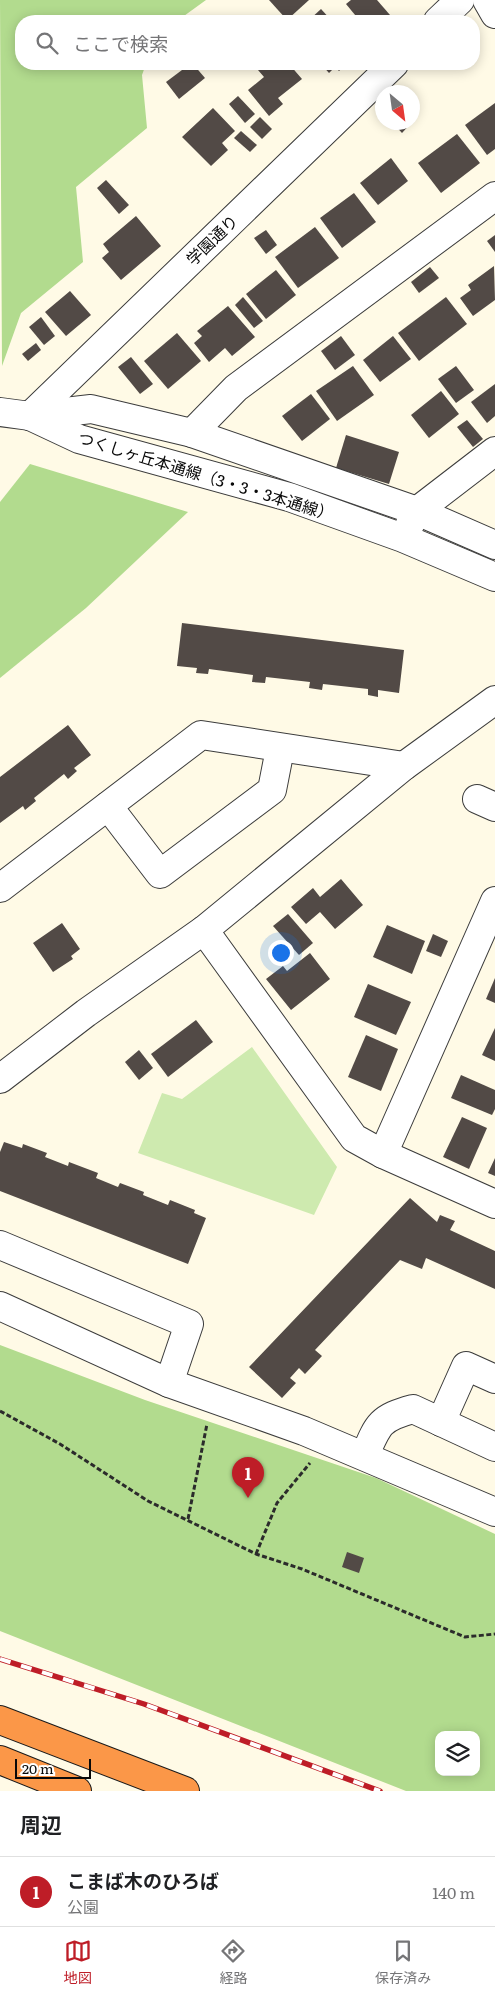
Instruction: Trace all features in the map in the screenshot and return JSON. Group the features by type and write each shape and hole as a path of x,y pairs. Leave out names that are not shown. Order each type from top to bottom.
{"highway":[{"path":"0,1720 185,1791"},
{"path":"0,1760 77,1791"}],"street":[{"path":"444,15 460,0"},
{"path":"486,0 495,14"},
{"name":"学園通り","path":"30,416 388,70"},
{"path":"192,433 236,388 495,196"},
{"name":"つくしヶ丘本通線（3・3・3本通線）","path":"0,412 30,416 91,409 192,433 417,511 495,545"},
{"name":"つくしヶ丘本通線（3・3・3本通線）","path":"30,416 79,439 289,497 403,538 495,577"},
{"path":"403,538 417,511 495,451"},
{"path":"0,1079 86,1014 204,930 404,766 495,700"},
{"path":"0,888 201,735 280,749 404,766"},
{"path":"108,806 160,874 272,790 280,749"},
{"path":"383,1154 495,901"},
{"path":"204,930 354,1138 383,1154 495,1204"},
{"path":"0,1245 189,1324 169,1383"},
{"path":"0,1306 169,1383 365,1455 495,1512"},
{"path":"441,1422 466,1366 495,1379"},
{"path":"365,1455 375,1432 390,1415 413,1408 495,1447"}],"path":[{"path":"188,1519 211,1398"},
{"path":"0,1411 60,1444 148,1500 256,1554 302,1569 465,1636 495,1634"},
{"path":"256,1554 277,1503 306,1467 334,1443"}],"green space":[{"path":"0,0 206,0 185,15 15,15 15,70 144,70 142,75 147,128 76,187 83,262 21,313 2,366"},
{"path":"30,464 188,512 86,608 0,678 0,502"},
{"path":"252,1047 337,1167 314,1215 138,1153 162,1093 182,1099"},
{"path":"0,1345 145,1400 376,1478 495,1534 495,1791 406,1791 0,1631"}],"building":[{"path":"269,0 309,0 292,15 282,15"},
{"path":"351,0 377,0 390,15 355,15 346,4"},
{"path":"321,9 326,15 314,15"},
{"path":"182,70 198,70 205,78 179,99 166,82"},
{"path":"258,70 294,70 302,79 278,98 283,104 269,116 248,90 264,77"},
{"path":"238,96 255,114 245,123 229,104"},
{"path":"495,103 495,149 487,155 465,125"},
{"path":"213,108 235,131 222,143 228,150 211,166 182,137"},
{"path":"260,117 272,129 262,139 250,127"},
{"path":"241,131 257,145 250,152 234,138"},
{"path":"457,134 480,163 441,193 418,163"},
{"path":"391,158 408,181 378,205 360,183"},
{"path":"106,180 129,205 119,214 97,188"},
{"path":"354,193 376,222 342,248 320,218"},
{"path":"136,216 161,246 121,280 102,258 109,252 103,244"},
{"path":"315,227 339,258 298,288 275,257"},
{"path":"266,230 277,245 266,254 254,238"},
{"path":"495,235 495,252 487,241"},
{"path":"494,266 495,300 473,316 460,298 471,290 468,285"},
{"path":"430,267 439,278 419,293 411,282"},
{"path":"276,270 296,295 266,319 246,294"},
{"path":"70,291 91,315 66,336 45,312"},
{"path":"243,297 263,321 254,328 235,305"},
{"path":"446,297 467,324 419,361 398,333"},
{"path":"228,306 255,337 232,356 225,348 209,362 194,343 202,336 197,331"},
{"path":"41,317 55,336 44,345 29,327"},
{"path":"177,333 201,361 168,389 144,361"},
{"path":"341,336 355,355 335,370 321,351"},
{"path":"393,336 411,359 380,382 363,360"},
{"path":"36,343 41,350 28,361 22,354"},
{"path":"131,357 153,384 140,394 118,367"},
{"path":"353,366 374,395 337,421 316,391"},
{"path":"456,366 474,390 456,403 438,379"},
{"path":"495,384 495,416 487,423 471,402"},
{"path":"441,391 459,414 429,438 411,415"},
{"path":"311,394 330,419 302,441 282,416"},
{"path":"467,420 483,439 473,447 457,427"},
{"path":"346,435 399,452 389,484 336,468"},
{"path":"182,623 404,650 399,693 378,690 378,697 368,695 368,689 323,684 322,690 309,688 310,682 266,677 265,683 252,682 253,675 209,669 208,674 196,673 197,668 177,666"},
{"path":"68,725 91,755 74,768 77,771 68,779 64,774 34,798 36,801 25,810 23,806 0,823 0,777"},
{"path":"341,879 363,905 335,929 320,912 306,924 291,907 313,888 320,897"},
{"path":"288,914 313,943 299,955 273,926"},
{"path":"62,923 80,949 71,956 73,959 53,972 33,943"},
{"path":"387,925 425,941 412,974 373,957"},
{"path":"433,934 448,941 441,957 426,951"},
{"path":"310,953 330,979 291,1010 266,979 283,966 287,971"},
{"path":"495,978 495,1003 486,999"},
{"path":"368,984 411,1002 396,1035 354,1017"},
{"path":"196,1020 213,1042 168,1077 151,1054"},
{"path":"495,1028 495,1061 482,1055"},
{"path":"366,1035 398,1049 381,1091 348,1077"},
{"path":"139,1050 153,1068 139,1080 125,1062"},
{"path":"461,1075 495,1090 495,1109 492,1115 451,1098"},
{"path":"462,1117 487,1128 469,1169 443,1157"},
{"path":"4,1142 22,1148 23,1144 47,1153 45,1157 68,1166 69,1162 98,1173 96,1178 118,1187 120,1183 144,1192 143,1195 168,1205 170,1200 195,1210 194,1213 206,1218 188,1264 0,1191 0,1152"},
{"path":"495,1158 495,1176 488,1173"},
{"path":"410,1198 437,1222 440,1215 455,1221 450,1230 495,1251 495,1289 426,1258 422,1269 400,1260 315,1350 322,1356 305,1374 299,1368 290,1378 296,1383 282,1398 249,1367"},
{"path":"347,1552 364,1558 359,1573 342,1567"}],"railway":[{"path":"0,1659 144,1704 380,1791"}],"place":[{"name":"こまば木のひろば","path":"248,1498"}]}
